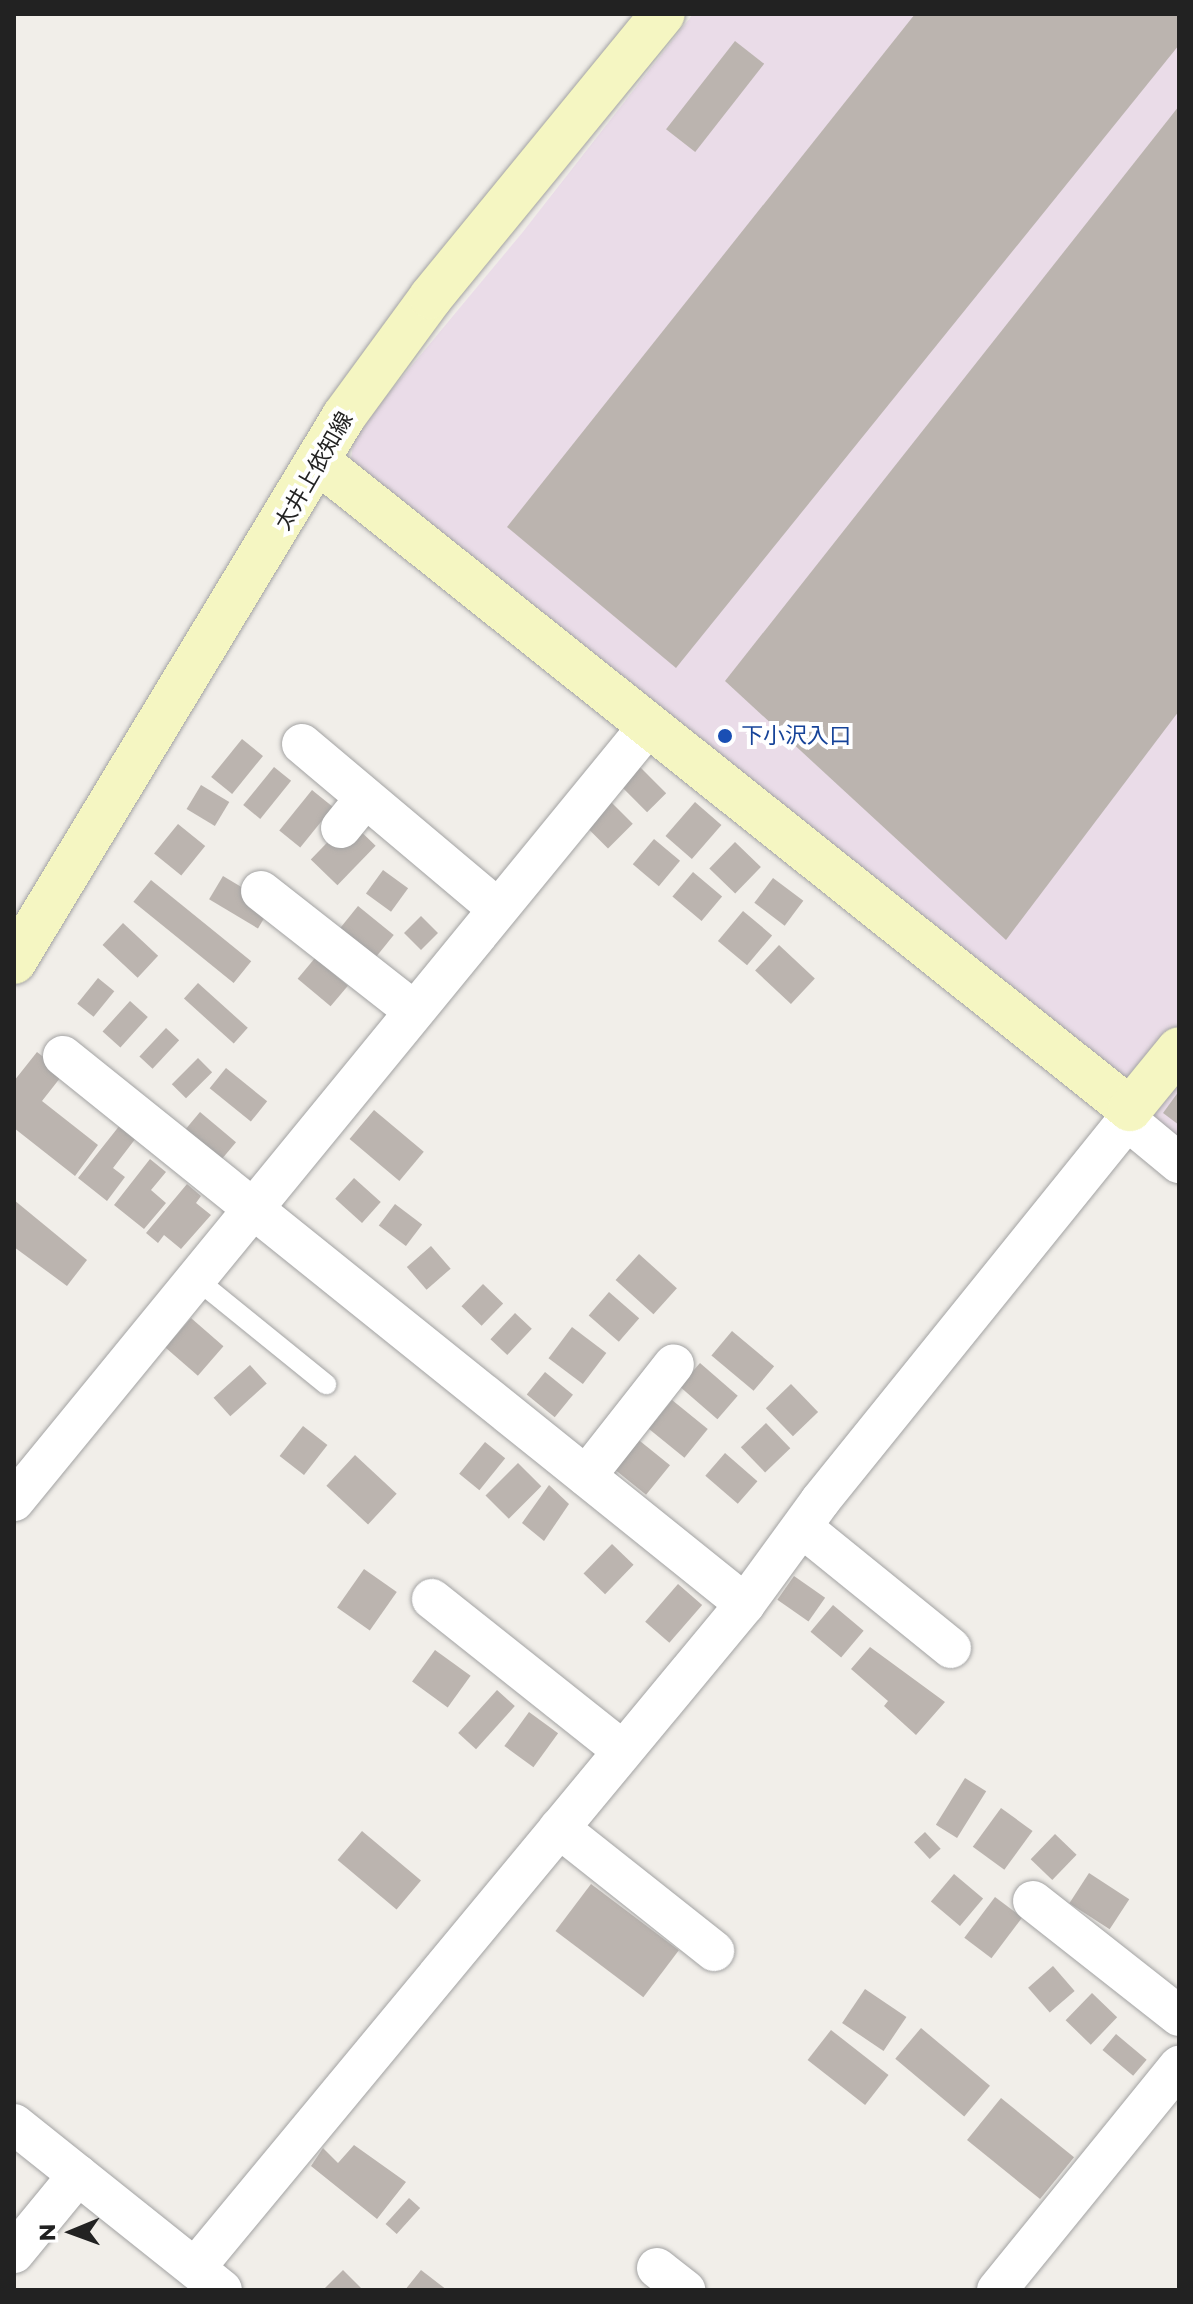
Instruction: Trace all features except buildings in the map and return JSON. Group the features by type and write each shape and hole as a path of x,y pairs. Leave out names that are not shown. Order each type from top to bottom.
{"main road":[{"name":"太井上依知線","path":"14,962 320,463 344,416 431,297 663,14"},
{"path":"320,463 1130,1109 1179,1049"}],"street":[{"path":"14,1501 641,735 654,728"},
{"path":"302,744 353,813 498,909"},
{"path":"261,891 414,1011"},
{"path":"77,1078 253,1207 431,1370 586,1476 745,1604"},
{"path":"1130,1109 1133,1125 1179,1163"},
{"path":"14,2124 209,2279 559,1828 745,1604 804,1529 820,1501 1122,1127 1130,1109"},
{"path":"586,1476 674,1364"},
{"path":"804,1529 951,1648"},
{"path":"432,1599 458,1636 622,1750"},
{"path":"559,1828 714,1951"},
{"path":"1043,1921 1179,2016"},
{"path":"997,2290 1179,2066"},
{"path":"14,2253 78,2175"}],"lane":[{"path":"195,1278 326,1384"}],"shaded area":[{"path":"693,14 1179,14 1179,1145 351,460 354,435 522,233"}],"place":[{"name":"下小沢入口","path":"725,736"}]}
